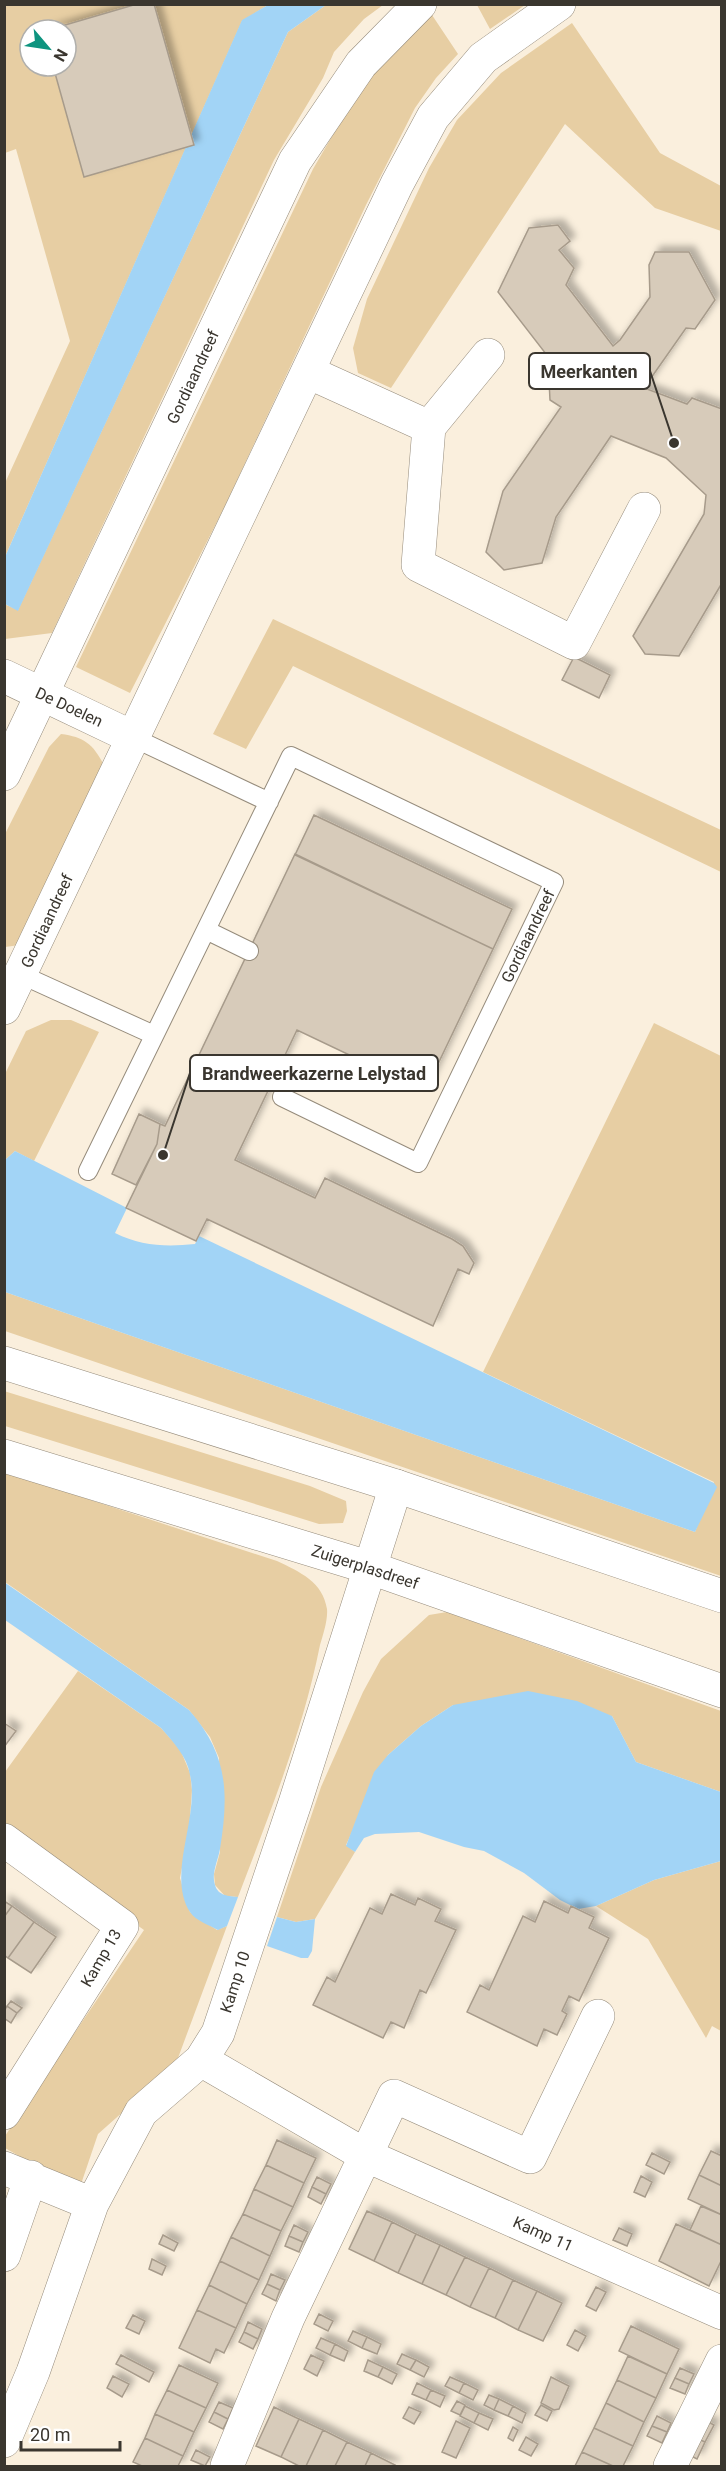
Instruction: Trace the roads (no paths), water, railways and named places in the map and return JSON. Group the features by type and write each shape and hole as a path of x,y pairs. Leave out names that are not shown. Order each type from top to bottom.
{"street":[{"name":"Gordiaandreef","path":"4,774 295,161 361,64 420,4"},
{"name":"Gordiaandreef","path":"4,1008 13,971 134,738 397,184 434,117 483,58 559,4"},
{"path":"488,355 429,427 418,565 574,643 644,509"},
{"path":"308,372 429,427"},
{"name":"De Doelen","path":"4,676 134,738"},
{"path":"4,1363 396,1486 722,1596"},
{"name":"Zuigerplasdreef","path":"4,1456 371,1568 722,1691"},
{"name":"Kamp 10","path":"4,2440 33,2372 92,2204 141,2112 201,2060 218,2033 396,1486"},
{"name":"Kamp 13","path":"4,1839 122,1926 4,2113"},
{"path":"227,2466 288,2318 394,2096 530,2157 598,2016"},
{"name":"Kamp 11","path":"201,2060 365,2155 722,2313"},
{"path":"4,2255 18,2173 92,2204"},
{"path":"670,2466 722,2361"}],"lane":[{"path":"134,738 269,802"},
{"name":"Gordiaandreef","path":"88,1171 291,756 554,882 418,1163 282,1097"},
{"path":"206,930 249,951"},
{"name":"Gordiaandreef","path":"13,971 154,1035"}],"water":[{"path":"268,5 326,5 288,32 18,611 5,604 5,557 242,20"},
{"path":"15,1151 127,1208 115,1233 134,1241 164,1245 195,1244 199,1236 714,1483 717,1487 695,1532 5,1292 5,1160"},
{"path":"4,1582 189,1710 202,1726 212,1742 218,1759 224,1792 223,1829 214,1880 216,1889 221,1893 238,1897 227,1926 218,1930 199,1920 190,1912 184,1897 181,1881 182,1863 192,1792 190,1775 183,1755 161,1728 5,1620"},
{"path":"528,1691 577,1701 612,1716 636,1762 721,1792 721,1861 654,1880 596,1906 578,1909 560,1900 524,1873 484,1851 419,1832 375,1834 364,1838 355,1852 346,1846 374,1772 388,1755 421,1726 453,1705"},
{"path":"277,1917 296,1922 315,1919 312,1951 308,1958 301,1958 267,1946"}],"place":[{"name":"Meerkanten","path":"674,443"},
{"name":"Brandweerkazerne Lelystad","path":"163,1155"}]}
